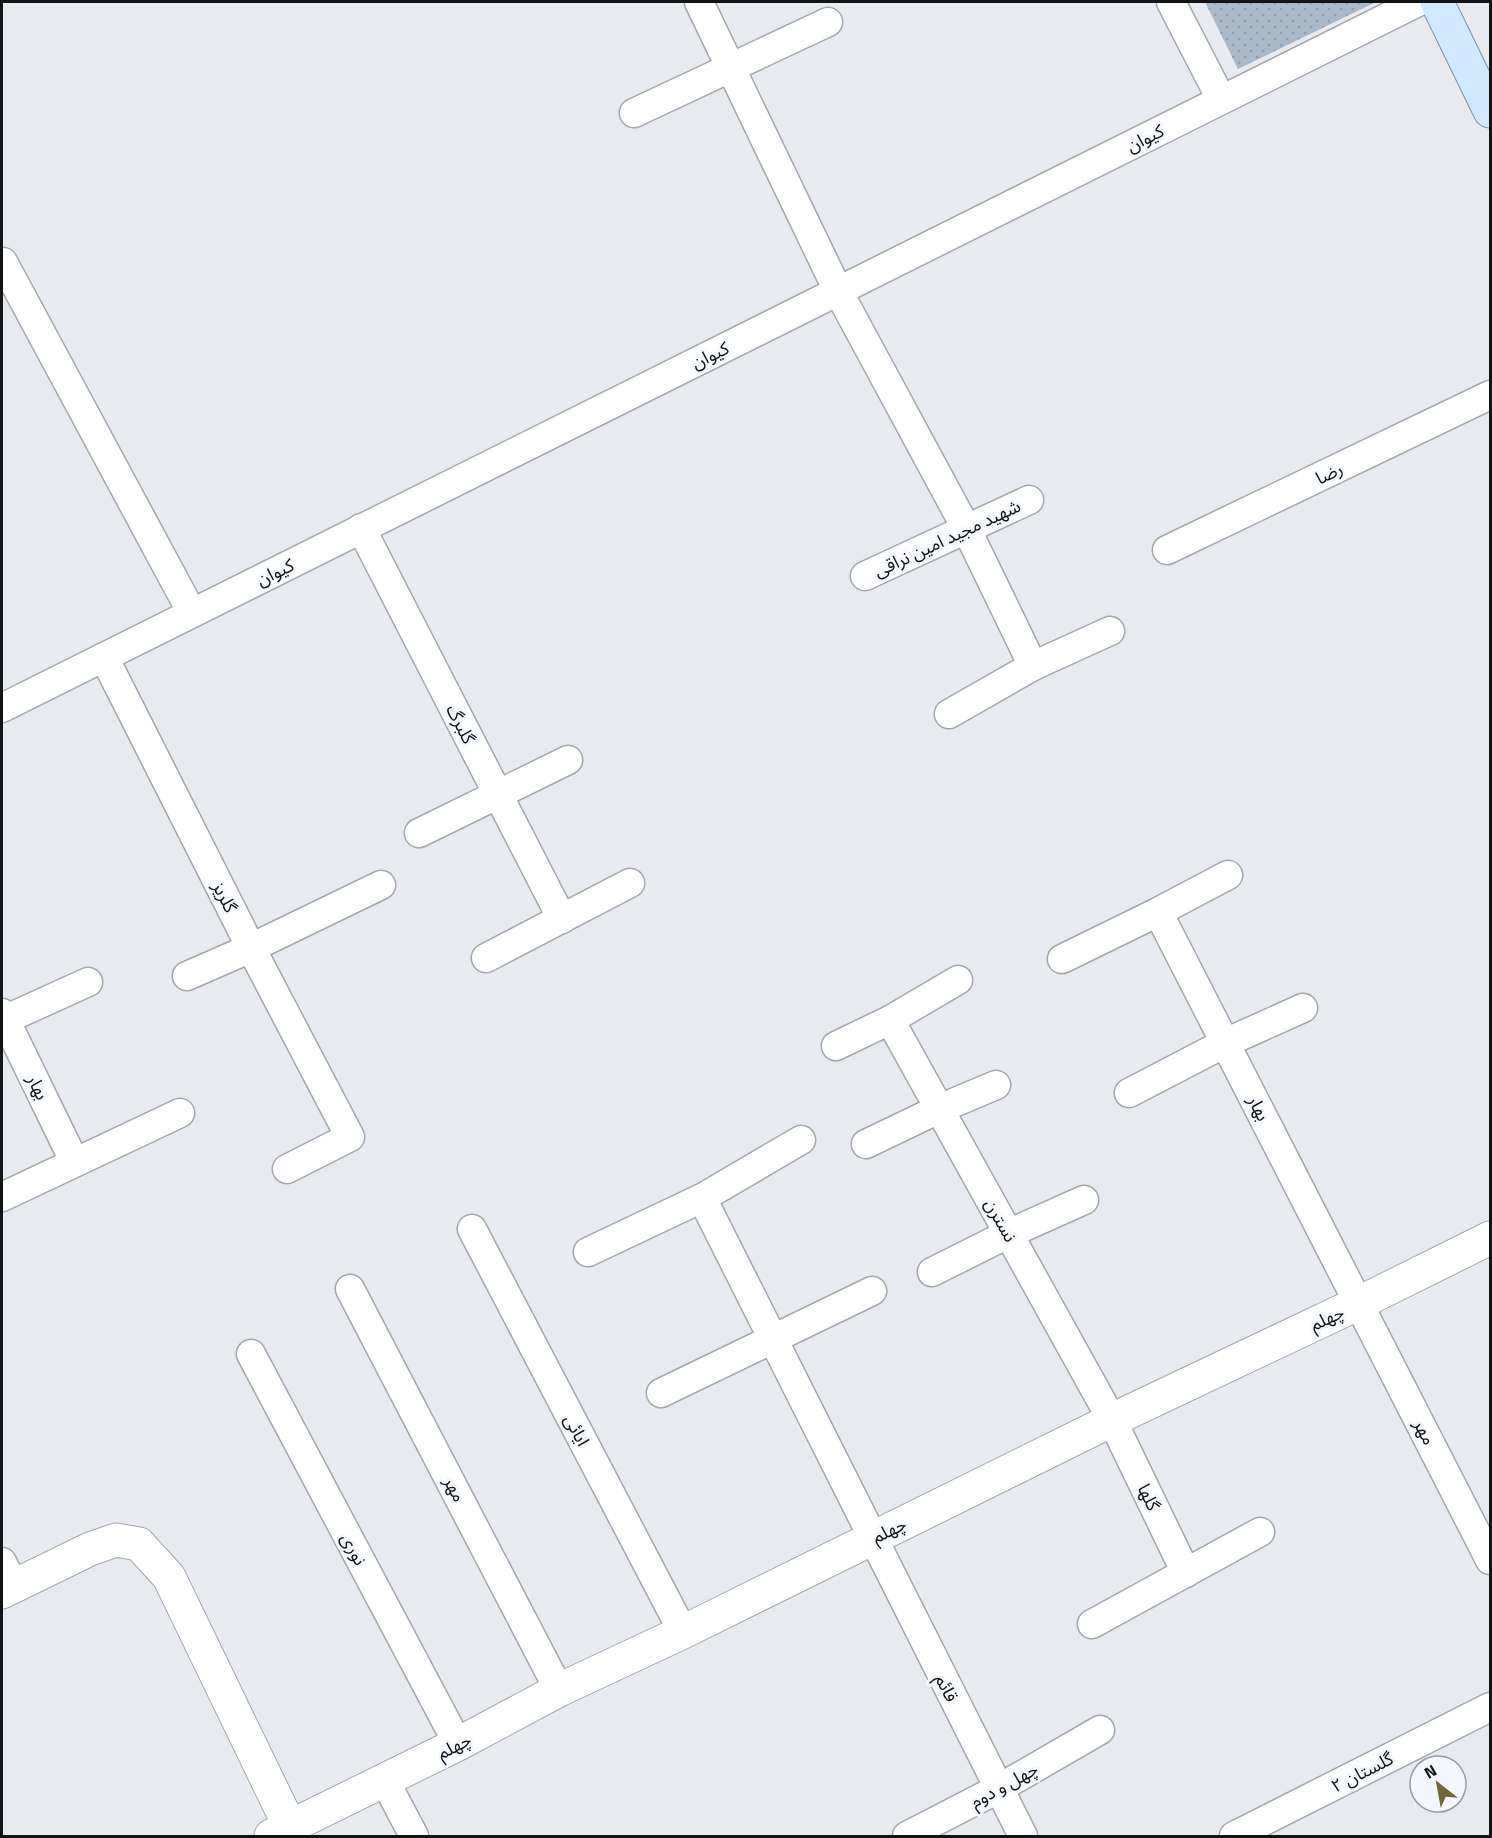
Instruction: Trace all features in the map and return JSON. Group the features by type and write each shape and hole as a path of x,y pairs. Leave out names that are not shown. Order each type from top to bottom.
{"main road":[{"path":"1437,2 1491,111"}],"street":[{"path":"699,2 838,291 966,528 1033,666"},
{"path":"1171,2 1221,99"},
{"name":"کیوان","path":"2,708 1418,2"},
{"path":"634,113 828,22"},
{"path":"3,262 192,613"},
{"name":"رضا","path":"1167,550 1491,395"},
{"name":"شهید مجید امین نراقی","path":"865,576 1029,500"},
{"name":"گلبرگ","path":"361,528 562,919"},
{"path":"949,714 1033,666 1110,631"},
{"name":"گلریز","path":"104,657 251,948 350,1137 287,1169"},
{"path":"419,833 568,760"},
{"path":"1062,958 1228,875"},
{"path":"486,958 630,883"},
{"path":"187,976 251,948 381,885"},
{"name":"بهار","path":"1158,912 1359,1303"},
{"path":"836,1046 890,1020 958,980"},
{"path":"2,1018 88,982"},
{"path":"1129,1093 1226,1042 1303,1008"},
{"name":"بهار","path":"2,1018 74,1161"},
{"name":"نسترن","path":"890,1020 1112,1420"},
{"path":"866,1144 996,1084"},
{"path":"2,1197 74,1161 180,1113"},
{"path":"588,1252 702,1198 801,1140"},
{"name":"قائم","path":"702,1198 1023,1836"},
{"path":"932,1272 1008,1234 1084,1200"},
{"name":"ایائی","path":"472,1228 683,1632"},
{"name":"چهلم","path":"6,1580 116,1540 140,1544 169,1577 280,1832 458,1744 559,1690 683,1632 1112,1420 1491,1238"},
{"name":"مهر","path":"350,1288 559,1690"},
{"path":"661,1393 872,1291"},
{"name":"مهر","path":"1359,1303 1491,1560"},
{"name":"نوری","path":"251,1354 458,1744"},
{"name":"گلها","path":"1112,1420 1186,1573"},
{"path":"1092,1624 1260,1532"},
{"name":"گلستان ۲","path":"1234,1836 1491,1707"},
{"name":"چهل و دوم","path":"907,1836 998,1789 1100,1730"},
{"path":"385,1781 414,1836"}],"shaded area":[{"path":"1205,2 1376,2 1238,69"}]}
